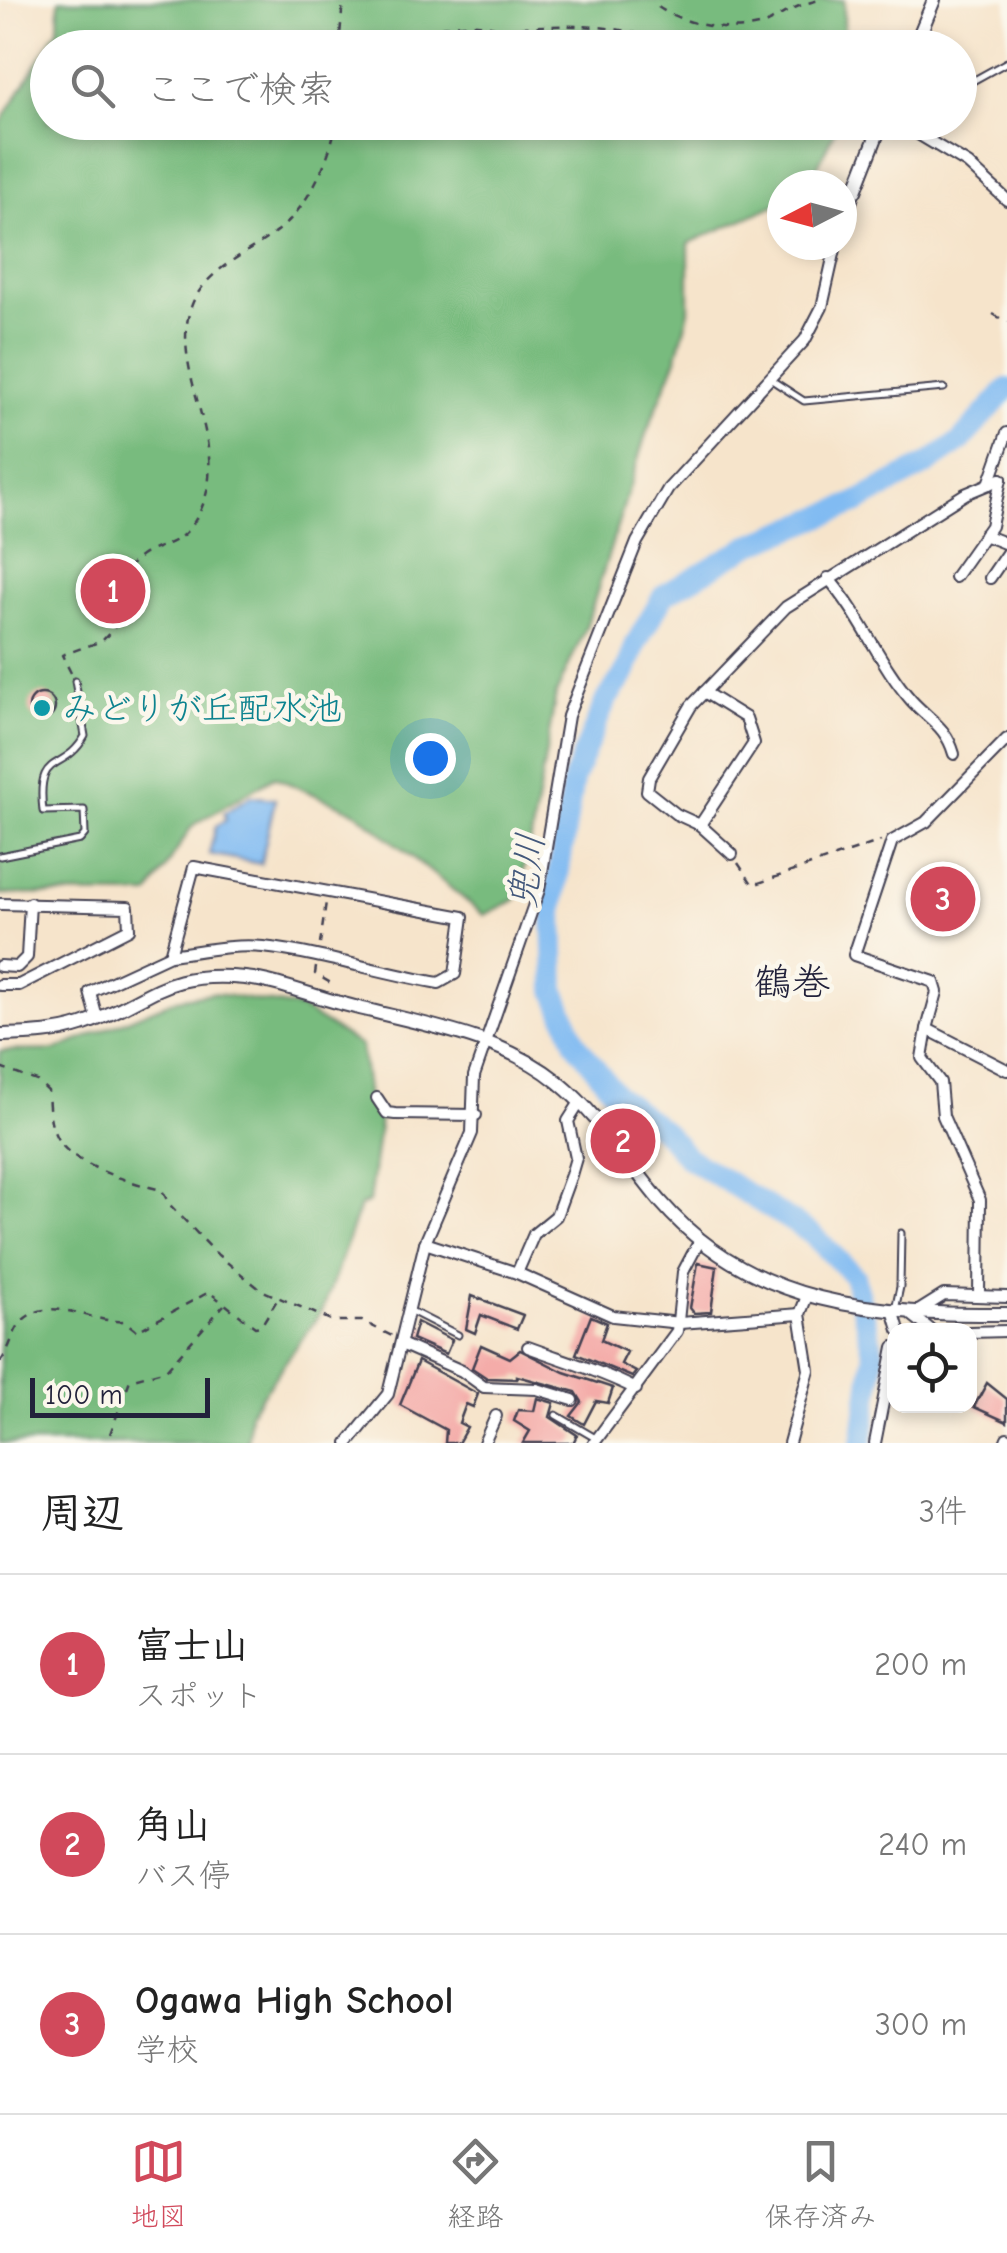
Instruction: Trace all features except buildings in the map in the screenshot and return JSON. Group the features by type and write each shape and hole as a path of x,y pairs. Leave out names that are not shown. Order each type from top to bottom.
{"street":[{"path":"922,30 934,0"},
{"path":"857,186 875,140"},
{"path":"934,140 1007,200"},
{"path":"348,1443 388,1394 425,1243 462,1160 476,1115 474,1076 539,890 568,716 637,542 668,488 815,325 832,260"},
{"path":"955,577 991,526 1007,434"},
{"path":"732,854 700,825 676,814 647,791 648,778 691,706 786,607 828,578 999,480"},
{"path":"984,535 1007,544"},
{"path":"990,578 1007,553"},
{"path":"828,578 853,607 911,700 947,734 954,754"},
{"path":"700,825 754,743 746,718 704,692"},
{"path":"979,1294 980,1200 943,1116 940,1082 922,1058 936,992 934,982 854,955 892,841 926,822 1007,738"},
{"path":"97,1018 90,992 170,955 259,947 318,955 360,970 439,984 455,974 463,917 194,866 170,955"},
{"path":"0,904 128,906 129,928 18,985 0,986"},
{"path":"0,966 17,967 28,957 30,904"},
{"path":"0,1035 54,1033 97,1018 169,982 204,976 249,978 486,1042 541,1069 580,1102 660,1200 700,1240 749,1271 809,1297 877,1312 1007,1314"},
{"path":"927,1030 1007,1070"},
{"path":"378,1098 387,1112 395,1114 476,1115"},
{"path":"517,1273 534,1234 556,1216 576,1158 568,1121 580,1102"},
{"path":"595,1441 680,1323 684,1272 700,1240"},
{"path":"425,1243 517,1273 612,1316 680,1323 800,1314"},
{"path":"912,1314 937,1296 1007,1297"},
{"path":"789,1443 810,1370 800,1314 809,1297"},
{"path":"894,1313 897,1323"},
{"path":"912,1314 923,1323"},
{"path":"977,1332 1007,1331"},
{"path":"401,1343 462,1371 484,1387 537,1390 573,1400"},
{"path":"528,1347 589,1372 600,1371 636,1389"},
{"path":"875,1443 887,1382"},
{"path":"484,1443 496,1416"}],"lane":[{"path":"977,80 1007,62"},
{"path":"1000,69 1007,78"},
{"path":"770,378 804,401 944,388"},
{"path":"0,856 80,840 86,834 84,810 42,811 39,782 86,736 75,681"},
{"path":"894,1313 900,1286 901,1233"},
{"path":"409,1310 458,1335"},
{"path":"556,1415 595,1441"}],"path":[{"path":"340,30 343,0"},
{"path":"658,7 684,22 721,27 770,21 785,9 820,0"},
{"path":"432,30 486,24 497,28 610,30"},
{"path":"75,681 62,654 102,641 115,627 115,584 146,552 176,543 206,500 212,480 192,371 192,306 220,268 281,228 302,206 333,140"},
{"path":"993,314 1007,322"},
{"path":"732,854 753,885 885,839 892,841"},
{"path":"328,891 315,974 336,986"},
{"path":"0,1068 37,1081 48,1091 48,1112 58,1143 109,1178 162,1190 241,1276 277,1299 333,1322 362,1321 401,1343"},
{"path":"0,1362 20,1322 36,1312 86,1312 108,1323 124,1321 137,1331 209,1292 243,1322 260,1326 277,1299"},
{"path":"110,1434 130,1380 166,1370 224,1304"}],"green space":[{"path":"59,0 844,0 844,30 57,30"},
{"path":"30,75 30,140 830,140 816,170 767,170 767,209 689,243 689,311 586,627 556,694 529,850 515,900 484,915 356,812 274,777 192,826 149,895 0,894 0,124"},
{"path":"212,993 300,1008 361,1046 368,1098 380,1118 369,1202 360,1206 323,1309 250,1412 247,1443 0,1443 0,1051 56,1050 177,999"}],"water":[{"path":"251,796 275,799 261,864 209,854 216,826 226,820 224,813"}],"waterway":[{"name":"兜川","path":"862,1443 874,1355 854,1276 812,1234 687,1157 666,1133 616,1095 576,1043 555,991 553,908 573,780 606,700 626,672 636,643 664,595 750,545 856,503 926,465 960,442 1007,389"}],"place":[{"name":"富士山","path":"113,591"},
{"name":"みどりが丘配水池","path":"42,708"},
{"name":"Ogawa High School","path":"943,899"},
{"name":"角山","path":"623,1141"}],"district":[{"name":"鶴巻","path":"792,982"}]}
